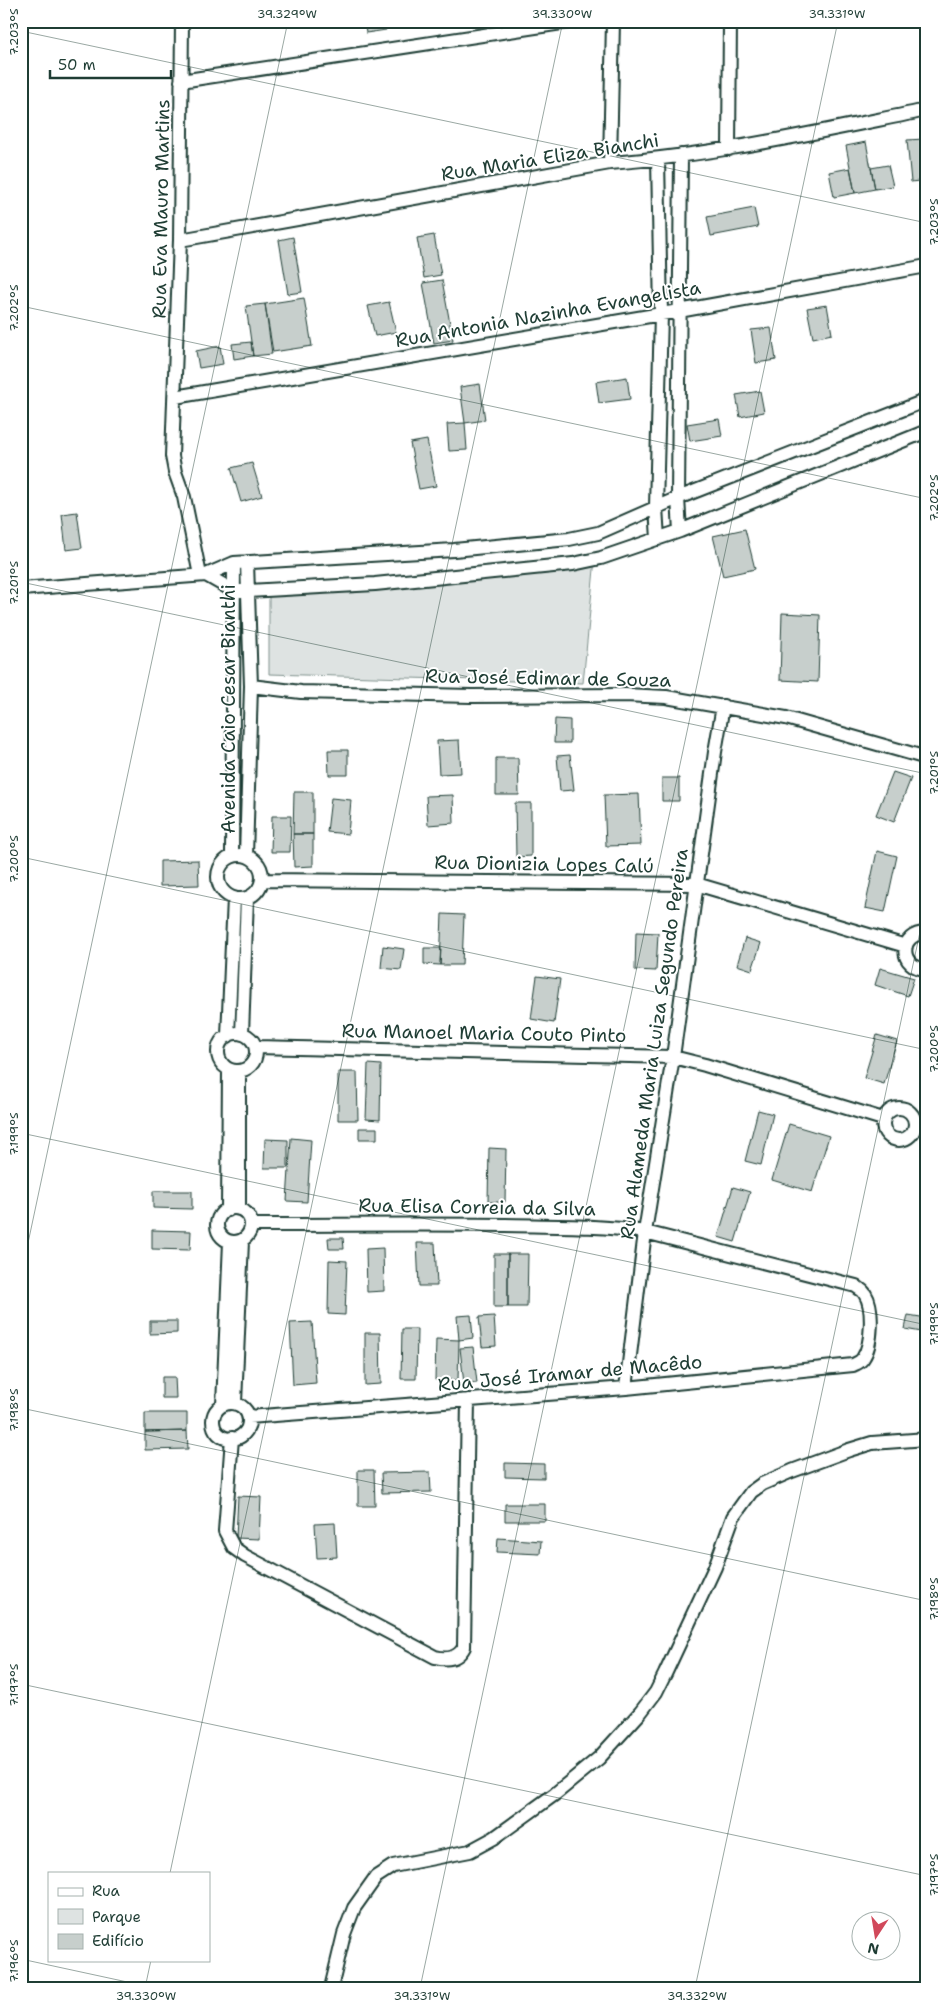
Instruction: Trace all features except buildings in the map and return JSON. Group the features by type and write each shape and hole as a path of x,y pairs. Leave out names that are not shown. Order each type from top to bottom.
{"street":[{"name":"Rua Eva Mauro Martins","path":"182,21 180,240 172,438 174,472 184,497 203,575"},
{"path":"181,81 575,21"},
{"path":"610,163 613,21"},
{"path":"729,149 730,21"},
{"name":"Rua Maria Eliza Bianchi","path":"180,240 610,163 658,159 729,149 927,110"},
{"path":"680,531 678,498 682,155"},
{"path":"658,159 661,314 656,508 658,539"},
{"name":"Rua Antonia Nazinha Evangelista","path":"175,397 679,311 927,266"},
{"path":"21,589 203,575 241,562 454,550 569,539 598,532 678,498 927,400"},
{"path":"203,575 234,591 248,591 375,584 573,564 601,558 680,531 927,431"},
{"name":"Avenida Caio Cesar Bianthi","path":"232,856 234,591 241,562"},
{"name":"Avenida Caio Cesar Bianthi","path":"241,562 248,591 251,686 246,856"},
{"name":"Rua José Edimar de Souza","path":"251,686 301,692 471,696 625,695 666,697 786,718 927,757 927,744"},
{"name":"Rua Alameda Maria Luiza Segundo Pereira","path":"626,1388 645,1232 673,1057 696,884 723,706"},
{"name":"Avenida Caio Cesar Bianthi","path":"241,898 223,891 218,878 222,865 232,856 246,856 257,862 260,867 262,880"},
{"path":"241,898 258,891 262,880"},
{"name":"Rua Dionizia Lopes Calú","path":"262,880 696,884 906,946"},
{"path":"241,898 242,1034"},
{"path":"228,1036 241,898"},
{"path":"927,933 914,935 910,938 905,954 910,964 915,968 927,969"},
{"path":"242,1034 248,1036 256,1047 256,1058 254,1063 245,1070 234,1070 224,1066 218,1056 220,1044 228,1036 242,1034"},
{"name":"Rua Manoel Maria Couto Pinto","path":"256,1047 673,1057 883,1119"},
{"path":"233,1210 234,1070"},
{"path":"233,1210 249,1217 251,1225 250,1233 236,1241 221,1236 217,1226 221,1215 233,1210"},
{"name":"Rua Elisa Correia da Silva","path":"251,1225 546,1226 618,1228 645,1232 856,1286 864,1292 868,1299 870,1330"},
{"path":"229,1404 236,1241"},
{"name":"Rua José Iramar de Macêdo","path":"249,1417 626,1388 854,1365 862,1360 866,1352 870,1330"},
{"path":"232,1438 225,1531 234,1548 245,1556 435,1657 453,1658 461,1654 464,1648 468,1400"},
{"path":"229,1404 243,1407 249,1417 249,1424 243,1434 232,1438 221,1435 214,1426 214,1415 217,1410 229,1404"},
{"path":"331,1988 344,1934 354,1908 376,1877 394,1866 470,1852 494,1838 555,1794 599,1758 640,1713 656,1692 666,1674 715,1567 732,1517 751,1492 762,1484 792,1471 872,1443 927,1439"}],"green space":[{"path":"595,559 583,683 269,674 269,590"}]}
